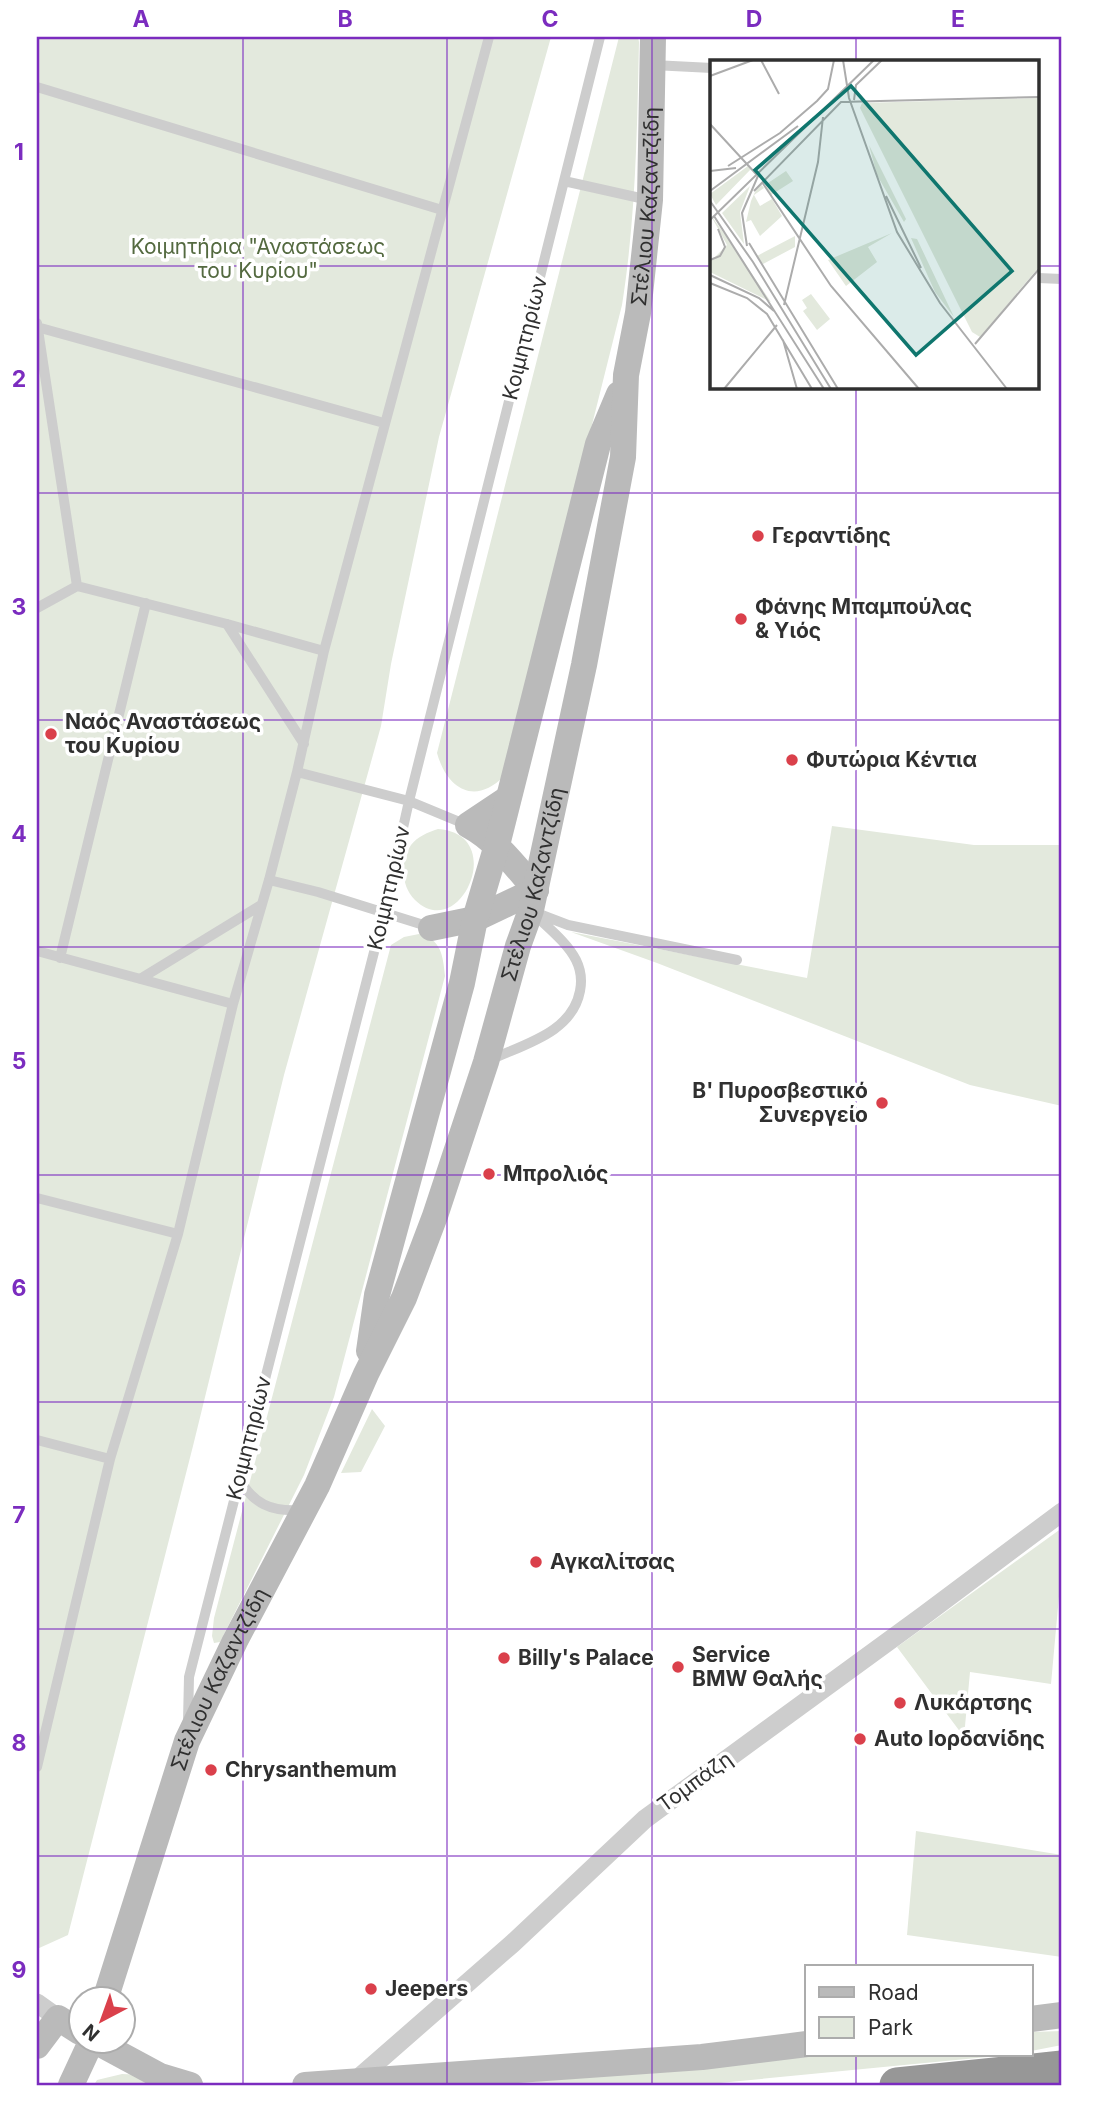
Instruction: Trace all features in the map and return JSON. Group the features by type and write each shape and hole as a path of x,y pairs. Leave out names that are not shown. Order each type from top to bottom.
{"highway":[{"path":"897,2085 1062,2068"}],"main road":[{"name":"Στέλιου Καζαντζίδη","path":"109,1986 187,1741 235,1641 304,1510 404,1298 435,1216 486,1062 533,900 584,665 622,457 626,375 638,313 650,200 653,37"},
{"name":"Στέλιου Καζαντζίδη","path":"366,1374 377,1295 462,983 475,919 497,845 598,444 626,375"},
{"path":"431,928 475,919 533,900 497,845 485,834 468,825 507,800"},
{"path":"431,928 448,941 454,951 462,983"},
{"path":"37,2046 47,2010 66,2023"},
{"path":"1032,2019 1062,2015"},
{"path":"305,2085 702,2057 805,2044"},
{"path":"71,2085 84,2056"},
{"path":"123,2056 160,2076 190,2085"}],"street":[{"name":"Τομπάζη","path":"353,2083 512,1944 645,1819 1062,1512"}],"lane":[{"path":"37,1767 110,1459 178,1234 233,1004 297,772 324,651 489,37"},
{"name":"Κοιμητηρίων","path":"187,1741 189,1677 384,914 409,801 600,37"},
{"path":"652,65 710,68"},
{"path":"37,87 442,210"},
{"path":"564,181 650,200"},
{"path":"1040,278 1062,279"},
{"path":"37,320 76,586"},
{"path":"37,326 384,423"},
{"path":"37,608 76,586 324,651"},
{"path":"60,958 146,603"},
{"path":"227,624 304,744"},
{"path":"297,772 409,801 468,825"},
{"path":"269,880 318,892 431,928"},
{"path":"533,900 568,925 737,961"},
{"path":"486,1062 561,1026 573,1012 580,994 582,978 578,962 533,900"},
{"path":"140,979 261,905"},
{"path":"37,951 233,1004"},
{"path":"37,1198 178,1234"},
{"path":"37,1440 110,1459"},
{"path":"238,1477 245,1490 266,1506 304,1510"}],"green space":[{"name":"Κοιμητήρια \"Αναστάσεως του Κυρίου\"","path":"37,37 551,37 439,437 391,664 381,726 284,1075 193,1446 68,1935 37,1949"},
{"path":"619,37 638,37 639,42 633,206 622,305 504,776 483,790 463,789 448,776 437,753"},
{"path":"832,826 974,845 1062,845 1062,1106 970,1085 571,932 807,978"},
{"path":"438,829 459,835 471,848 474,865 470,883 461,898 448,908 432,910 410,894 405,881 404,866 407,852 413,842"},
{"path":"419,934 432,940 440,949 445,976 334,1397 304,1475 220,1642 214,1643 214,1618 391,945 404,937"},
{"path":"372,1409 385,1426 361,1472 341,1473"},
{"path":"1062,1528 1062,1563 1051,1684 970,1672 964,1737 897,1647"},
{"path":"916,1831 1062,1855 1062,1957 907,1935"},
{"path":"1062,2031 1062,2045 1032,2051 1032,2032"},
{"path":"811,2056 998,2056 698,2085 457,2085"},
{"path":"122,2074 145,2075 171,2085 94,2085 97,2080"}],"place":[{"name":"Γεραντίδης","path":"758,536"},
{"name":"Φάνης Μπαμπούλας & Υιός","path":"741,619"},
{"name":"Ναός Αναστάσεως του Κυρίου","path":"51,734"},
{"name":"Φυτώρια Κέντια","path":"792,760"},
{"name":"Β' Πυροσβεστικό Συνεργείο","path":"882,1103"},
{"name":"Μπρολιός","path":"489,1174"},
{"name":"Αγκαλίτσας","path":"536,1562"},
{"name":"Billy's Palace","path":"504,1658"},
{"name":"Service BMW Θαλής","path":"678,1667"},
{"name":"Λυκάρτσης","path":"900,1703"},
{"name":"Auto Ιορδανίδης","path":"860,1739"},
{"name":"Chrysanthemum","path":"211,1770"},
{"name":"Jeepers","path":"371,1989"}]}
